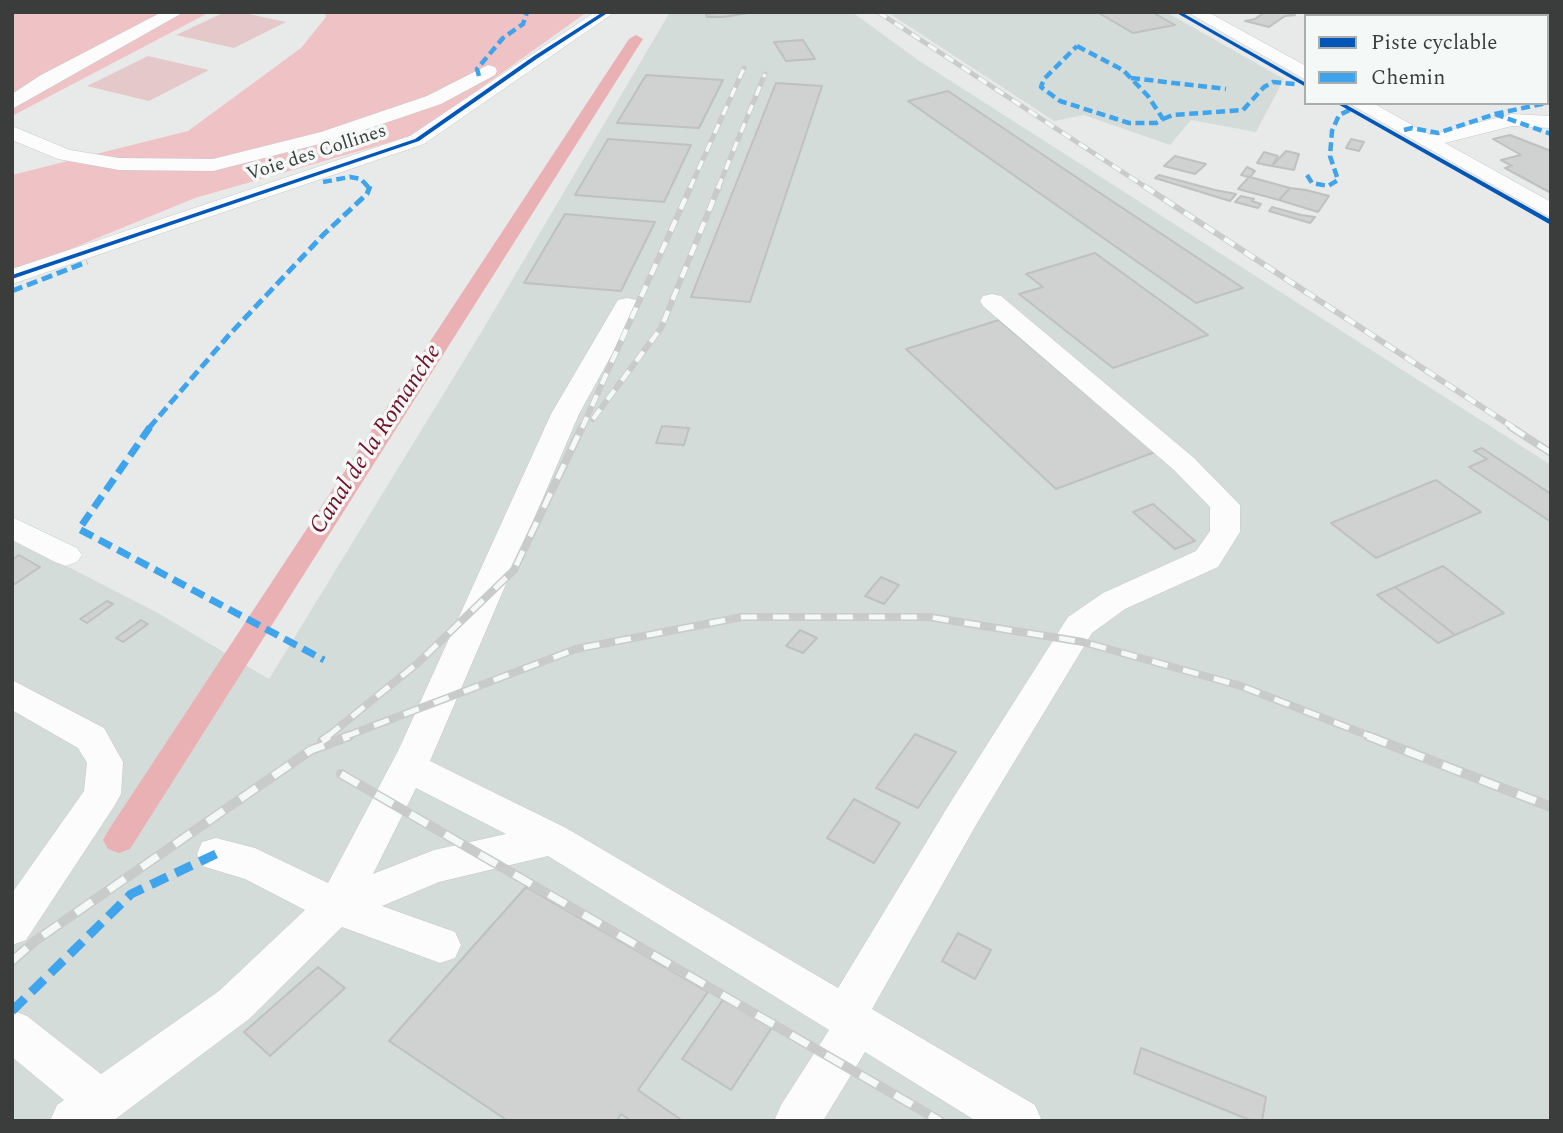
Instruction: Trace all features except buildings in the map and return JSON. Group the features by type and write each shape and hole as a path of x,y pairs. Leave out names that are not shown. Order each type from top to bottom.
{"street":[{"path":"12,103 48,79 176,12"},
{"name":"Voie des Collines","path":"12,277 417,139 607,12"},
{"path":"1195,12 1292,57 1304,72"},
{"path":"12,132 65,155 119,164 214,165 328,136 422,104 493,68 536,57"},
{"path":"1361,105 1551,211"},
{"path":"1427,142 1512,120 1551,122"},
{"path":"797,1121 963,814 1080,625 1114,601 1207,559 1225,532 1225,505 1184,464 992,301"},
{"path":"12,1030 87,1111 234,1005 336,907 408,767 565,414 626,305"},
{"path":"12,527 66,555"},
{"path":"12,692 91,738 104,762 102,794 12,927"},
{"path":"408,767 552,839 1019,1121"},
{"path":"336,907 434,867 552,839"},
{"path":"216,853 255,865 336,907 440,945"}],"shaded area":[{"path":"12,12 210,12 12,116"},
{"path":"225,12 240,12 286,22 234,48 176,35"},
{"path":"325,12 587,12 415,135 195,198 12,273 12,175 188,131 301,48 326,17"},
{"path":"670,12 852,12 918,60 1551,465 1551,1121 12,1121 12,538 158,613 269,679 482,331"},
{"path":"887,12 1166,12 1284,79 1256,132 1191,120 1170,145 1084,115 1054,121"},
{"path":"148,56 209,70 149,101 87,86"}],"waterway":[{"name":"Canal de la Romanche","path":"119,840 636,39"}],"railway":[{"path":"878,12 1147,188"},
{"path":"690,188 744,68"},
{"path":"718,188 765,74"},
{"path":"582,428 691,186"},
{"path":"593,419 661,328 719,186"},
{"path":"1144,186 1514,428"},
{"path":"327,737 419,662 514,570 582,427"},
{"path":"1511,427 1551,453"},
{"path":"344,737 576,649 742,617 929,617 1083,642 1241,686 1372,737"},
{"path":"322,741 329,736"},
{"path":"12,961 35,941 311,750 349,736"},
{"path":"1368,736 1551,807"},
{"path":"341,774 940,1121"}],"marked path":[{"path":"479,76 477,69 503,38 523,24 527,12"},
{"path":"1163,119 1148,96 1123,70 1077,46 1044,79 1041,87 1060,101 1099,115 1129,123 1156,123 1173,115 1231,113 1243,110 1264,87 1273,82 1295,84"},
{"path":"1131,78 1226,89"},
{"path":"1404,130 1412,128 1438,133 1495,114 1537,105"},
{"path":"1307,175 1312,183 1328,186 1338,180 1330,156 1332,131 1339,115 1352,109"},
{"path":"1495,114 1551,134"},
{"path":"323,182 350,177 361,179 370,186 367,194 324,234 229,335 138,441 79,529 324,660"},
{"path":"12,291 87,262"},
{"path":"12,1011 131,894 216,854"}],"cycle path":[{"path":"12,277 417,140 536,57 607,12"},
{"path":"1177,12 1304,84"},
{"path":"1343,105 1551,223"}]}
